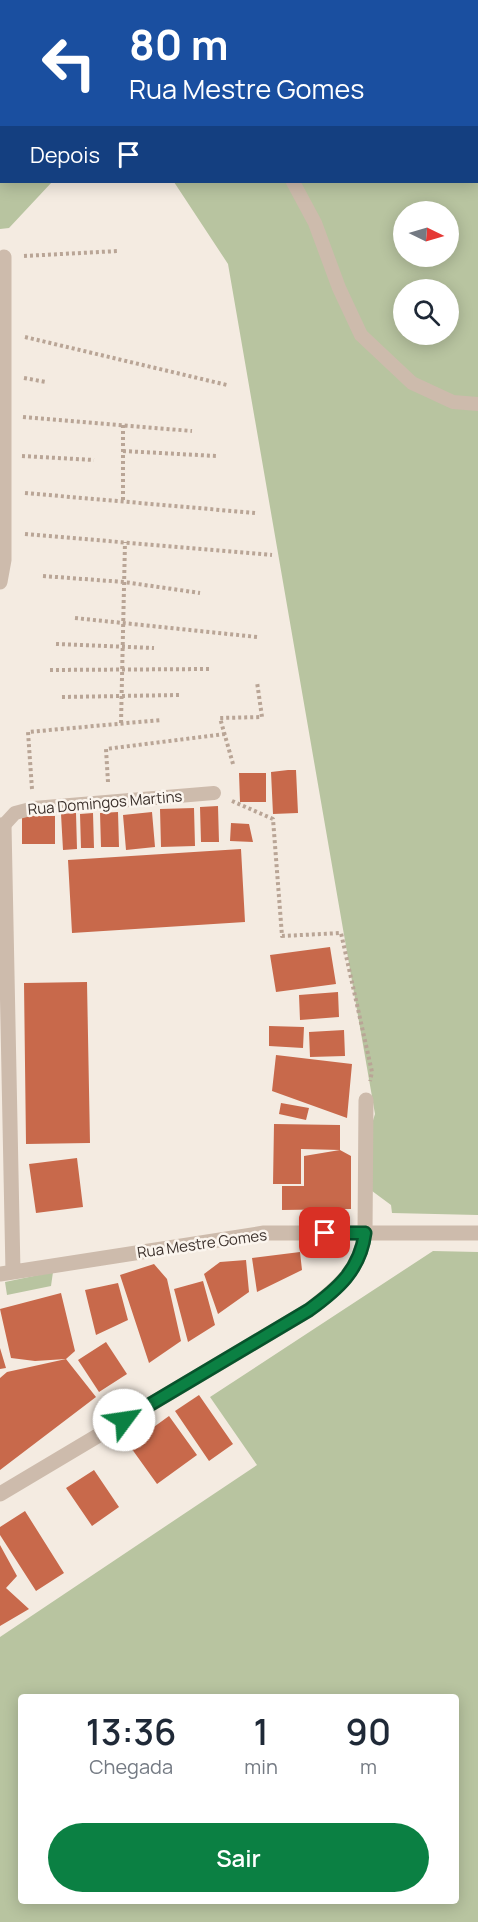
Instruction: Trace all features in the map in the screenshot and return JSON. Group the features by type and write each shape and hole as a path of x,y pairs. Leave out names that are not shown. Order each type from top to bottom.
{"street":[{"path":"0,582 4,560 4,257"},
{"path":"2,825 6,1273"},
{"path":"0,1494 309,1310 334,1291 352,1273 363,1251 365,1233 366,1100"},
{"name":"Rua Mestre Gomes","path":"6,1273 264,1233 478,1233"}],"lane":[{"path":"294,183 315,223 339,288 361,335 412,383 453,402 478,404"},
{"name":"Rua Domingos Martins","path":"2,825 15,813 34,808 214,793"}],"path":[{"path":"4,257 118,251"},
{"path":"4,332 227,385"},
{"path":"4,416 192,431"},
{"path":"123,425 123,501"},
{"path":"123,451 216,456"},
{"path":"4,454 94,460"},
{"path":"4,491 255,513"},
{"path":"4,532 272,555"},
{"path":"121,723 124,542"},
{"path":"43,576 124,582 201,593"},
{"path":"75,618 257,637"},
{"path":"56,644 154,648"},
{"path":"50,670 210,669"},
{"path":"233,764 220,718 262,717 257,682"},
{"path":"62,697 180,695"},
{"path":"34,808 28,732 161,720"},
{"path":"110,802 106,749 225,734"},
{"path":"214,793 273,819 282,936 341,933 372,1072 366,1100"}],"green space":[{"path":"0,183 51,183 9,228 0,229"},
{"path":"175,183 478,183 478,1215 392,1213 391,1205 368,1188 369,1133 375,1114 228,264"},
{"path":"433,1251 478,1252 478,1922 0,1922 0,1637 257,1465 210,1397"},
{"path":"53,1272 51,1286 7,1295 5,1282"}],"building":[{"path":"296,770 298,813 273,814 271,772"},
{"path":"239,773 266,773 266,802 240,802"},
{"path":"218,806 219,842 201,842 200,807"},
{"path":"194,808 195,846 161,847 160,809"},
{"path":"118,812 119,847 101,847 100,813"},
{"path":"152,812 155,847 126,850 123,815"},
{"path":"76,813 77,849 63,850 61,814"},
{"path":"93,813 94,848 81,848 80,814"},
{"path":"22,816 55,816 55,844 22,844"},
{"path":"231,823 249,824 253,842 230,841"},
{"path":"241,849 245,922 72,933 68,860"},
{"path":"330,947 336,984 276,992 270,955"},
{"path":"87,982 90,1143 26,1144 24,983"},
{"path":"338,992 339,1017 300,1020 299,995"},
{"path":"269,1026 304,1027 303,1048 269,1046"},
{"path":"344,1030 345,1056 310,1057 309,1032"},
{"path":"276,1055 352,1064 347,1118 272,1091"},
{"path":"281,1103 309,1108 306,1120 279,1114"},
{"path":"274,1124 340,1125 340,1150 301,1149 301,1184 273,1184"},
{"path":"340,1150 351,1156 351,1209 282,1210 282,1186 304,1186 304,1156"},
{"path":"77,1158 83,1207 36,1213 29,1164"},
{"path":"300,1252 302,1270 257,1292 252,1258"},
{"path":"246,1260 249,1292 218,1314 204,1274 220,1262"},
{"path":"154,1264 167,1279 181,1341 149,1363 120,1275"},
{"path":"203,1281 215,1325 188,1342 174,1289"},
{"path":"118,1283 128,1320 96,1335 85,1290"},
{"path":"61,1293 75,1351 66,1359 35,1361 11,1358 0,1309"},
{"path":"106,1342 127,1374 99,1392 78,1360"},
{"path":"0,1348 6,1368 0,1369"},
{"path":"66,1359 96,1397 0,1470 0,1378 7,1372"},
{"path":"199,1395 233,1444 209,1461 175,1411"},
{"path":"169,1416 197,1455 157,1484 129,1445"},
{"path":"94,1470 119,1507 92,1526 66,1488"},
{"path":"25,1511 64,1573 36,1591 0,1535 0,1527"},
{"path":"0,1545 17,1576 6,1588 29,1609 0,1626"}],"route":[{"path":"124,1420 309,1310 334,1291 352,1273 363,1251 365,1233 325,1233"}]}
